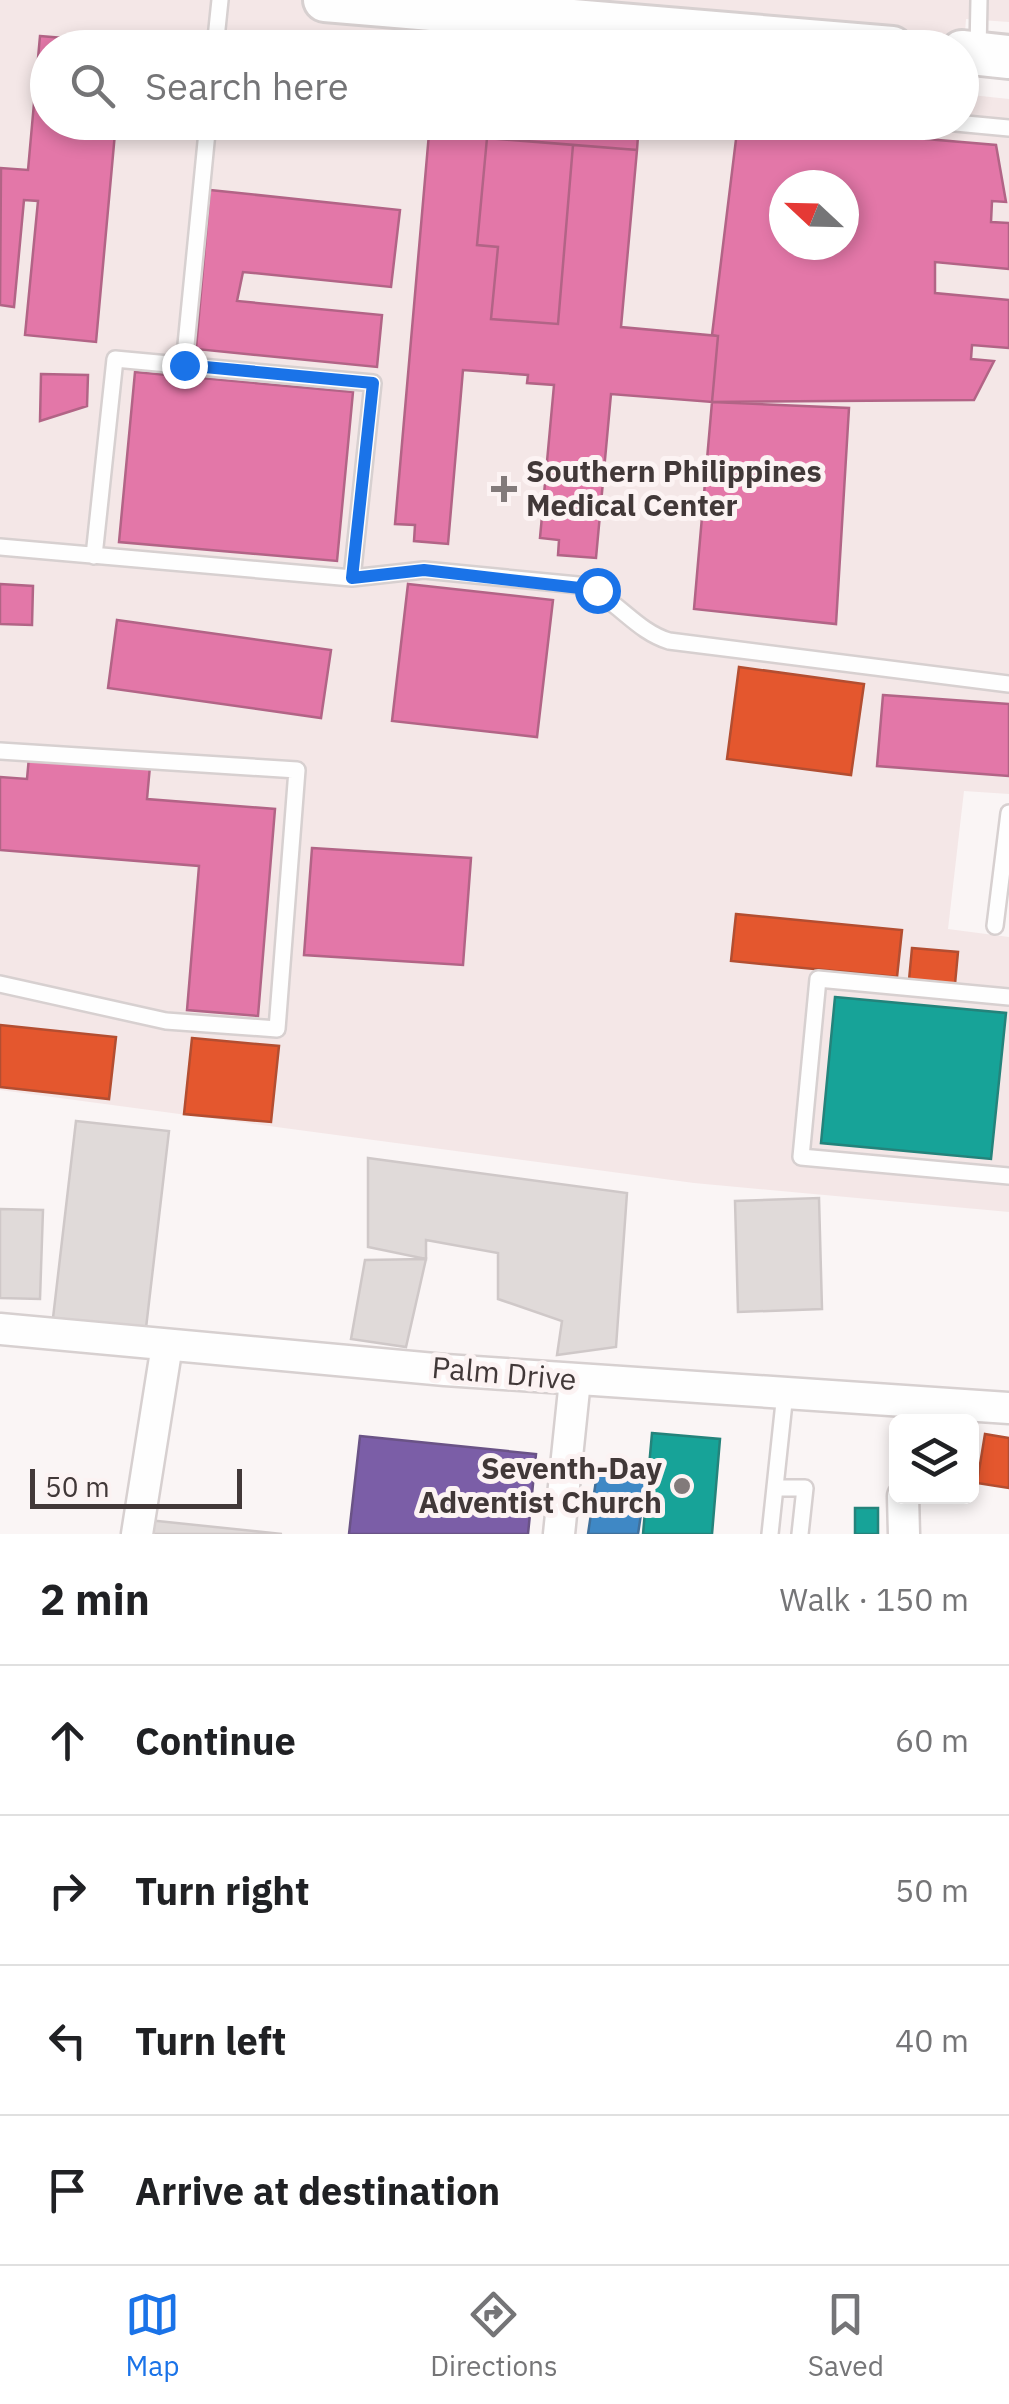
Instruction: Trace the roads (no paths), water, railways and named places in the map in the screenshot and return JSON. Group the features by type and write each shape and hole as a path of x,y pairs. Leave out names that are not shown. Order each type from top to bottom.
{"main road":[{"path":"325,0 601,30"}],"street":[{"name":"Palm Drive","path":"0,1328 575,1380 786,1393 902,1411 1009,1408"},
{"path":"136,1534 168,1345"},
{"path":"558,1534 575,1380"},
{"path":"903,1504 904,1534"}],"lane":[{"path":"217,30 220,0"},
{"path":"979,0 983,54"},
{"path":"979,125 1009,128"},
{"path":"184,365 206,140"},
{"path":"94,556 114,359 373,383 352,578"},
{"path":"0,547 352,578 424,570 578,585 597,590 643,628 668,641 1009,684"},
{"path":"0,751 298,770 276,1029 166,1021 0,984"},
{"path":"995,926 1009,813"},
{"path":"1009,998 818,979 800,1157 1009,1176"},
{"path":"770,1534 786,1393"},
{"path":"776,1488 805,1488 800,1534"}],"place":[{"name":"Southern Philippines Medical Center","path":"504,489"},
{"name":"Seventh-Day Adventist Church","path":"682,1486"}]}
